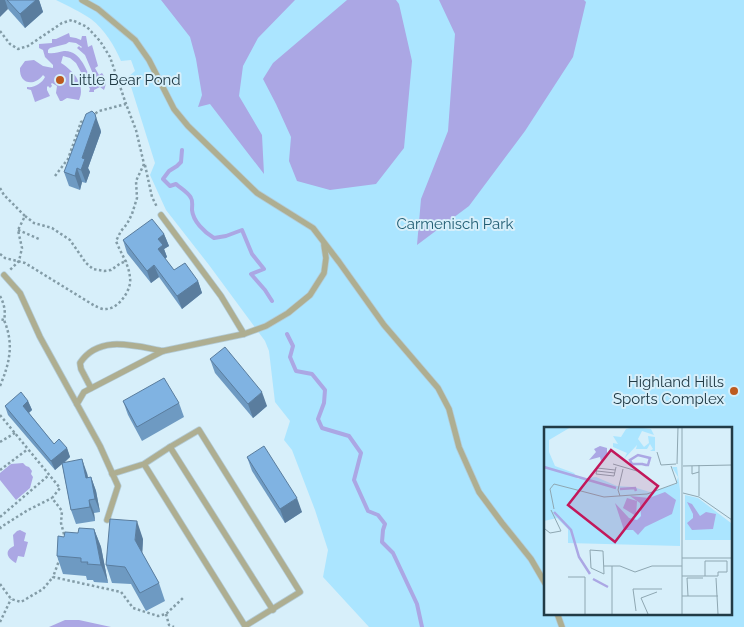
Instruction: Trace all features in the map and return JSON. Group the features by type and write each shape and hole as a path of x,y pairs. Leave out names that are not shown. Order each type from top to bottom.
{"lane":[{"path":"82,0 98,9 135,40 149,60 174,109 188,126 256,193 313,228 384,325 438,388 449,409 458,447 478,492 531,559 544,581"},
{"path":"161,215 221,296 244,334"},
{"path":"77,404 84,392 163,352 244,334 266,326 288,313 310,295 324,273 326,258 324,243"},
{"path":"4,275 20,293 40,336 100,446 118,486 107,520"},
{"path":"91,388 81,369 80,363 85,356 101,346 116,344 163,352"},
{"path":"112,474 144,464 199,430 300,592 245,626 144,464"},
{"path":"170,447 273,610"},
{"path":"557,614 562,627"}],"path":[{"path":"0,31 2,36 18,49 28,46 62,23 72,20 87,27 100,41 110,56 136,130 152,197 161,215"},
{"path":"55,176 68,159 82,122 99,111 126,104"},
{"path":"0,254 5,258 25,263 94,306 106,310 118,305 125,295 131,280 127,261 120,252 116,241 132,214 136,198 136,181 144,164"},
{"path":"0,188 4,195 34,224 52,228 70,240 86,263 93,269 112,270 127,261"},
{"path":"19,261 22,248 18,230 25,216"},
{"path":"18,230 39,238"},
{"path":"0,296 5,314 2,319 9,332 10,346 9,361 0,386"},
{"path":"0,415 60,488 52,498 28,510 0,529"},
{"path":"0,442 14,433"},
{"path":"0,470 28,449"},
{"path":"0,517 49,475"},
{"path":"52,498 62,511 61,523 65,537 63,546"},
{"path":"0,584 11,599 21,602 43,589 53,577 61,554"},
{"path":"53,577 121,592 133,608 158,616 166,614 183,598"},
{"path":"0,622 11,599"},
{"path":"166,614 169,625 174,627"}],"green space":[{"name":"Carmenisch Park","path":"56,0 744,0 744,627 369,627 323,577 328,550 292,450 284,440 290,421 275,402 269,351 265,341 166,210 150,175 155,163 128,77 135,71 131,60 121,61 109,38 101,28 83,14"}],"shaded area":[{"path":"161,0 295,0 258,38 243,66 239,96 262,135 264,174 210,104 198,107 202,95 190,37"},
{"path":"347,0 396,0 399,4 412,61 404,148 376,184 330,190 297,181 289,161 291,137 263,79 273,63"},
{"path":"439,0 584,0 586,2 573,57 525,131 469,206 417,245 421,199 448,131 455,34"},
{"path":"69,33 70,37 81,40 82,36 86,36 88,47 92,45 98,66 95,68 99,75 102,73 105,79 106,85 104,90 100,87 94,90 94,92 89,92 90,89 76,63 70,58 63,56 61,63 70,70 80,84 81,95 79,100 67,98 60,101 56,93 57,86 52,83 50,88 47,87 50,96 35,102 31,90 27,89 27,87 38,85 45,77 43,75 35,81 28,82 22,78 20,68 25,61 34,60 43,66 53,68 53,65 45,57 43,50 39,48 39,44 52,43 52,39","holes":["69,42 76,43 82,47 79,46 77,48 85,55 96,85 93,84 86,68 75,54 64,51 48,53 50,48"]},
{"path":"23,463 32,471 33,477 30,488 16,500 0,480 0,473 11,464"},
{"path":"20,530 26,533 24,541 28,542 24,557 18,556 16,563 9,557 8,553 14,546 13,535"},
{"path":"65,620 79,620 111,627 49,627"}],"building":[{"path":"7,0 36,0 20,14"},
{"path":"92,111 96,118 82,158 85,159 81,170 77,168 75,176 64,172 86,114"},
{"path":"152,219 164,234 158,239 163,245 158,249 174,270 185,263 198,281 177,296 154,265 147,271 123,240"},
{"path":"225,347 262,392 248,404 210,359"},
{"path":"164,378 179,403 137,427 123,401"},
{"path":"21,392 28,401 23,406 54,444 59,439 67,448 51,461 5,406"},
{"path":"264,446 297,498 280,509 247,457"},
{"path":"82,459 86,478 91,477 95,499 89,500 90,507 71,510 62,463"},
{"path":"110,519 137,521 135,540 159,583 140,593 125,567 106,565"},
{"path":"79,528 94,529 101,565 81,562 81,558 57,556 58,536 64,537 65,532 78,533"}],"waterway":[{"path":"182,150 181,162 169,171 163,179 170,186 176,184 188,194 192,199 192,210 197,222 214,238 242,230 252,254 264,269 251,274 272,301"},
{"path":"287,334 293,346 290,357 296,371 312,374 325,390 324,403 318,419 322,428 349,436 361,453 354,480 368,511 378,515 385,524 382,542 393,553 417,604 422,627"}],"place":[{"name":"Little Bear Pond","path":"60,80"},
{"name":"Highland Hills Sports Complex","path":"734,391"}]}
